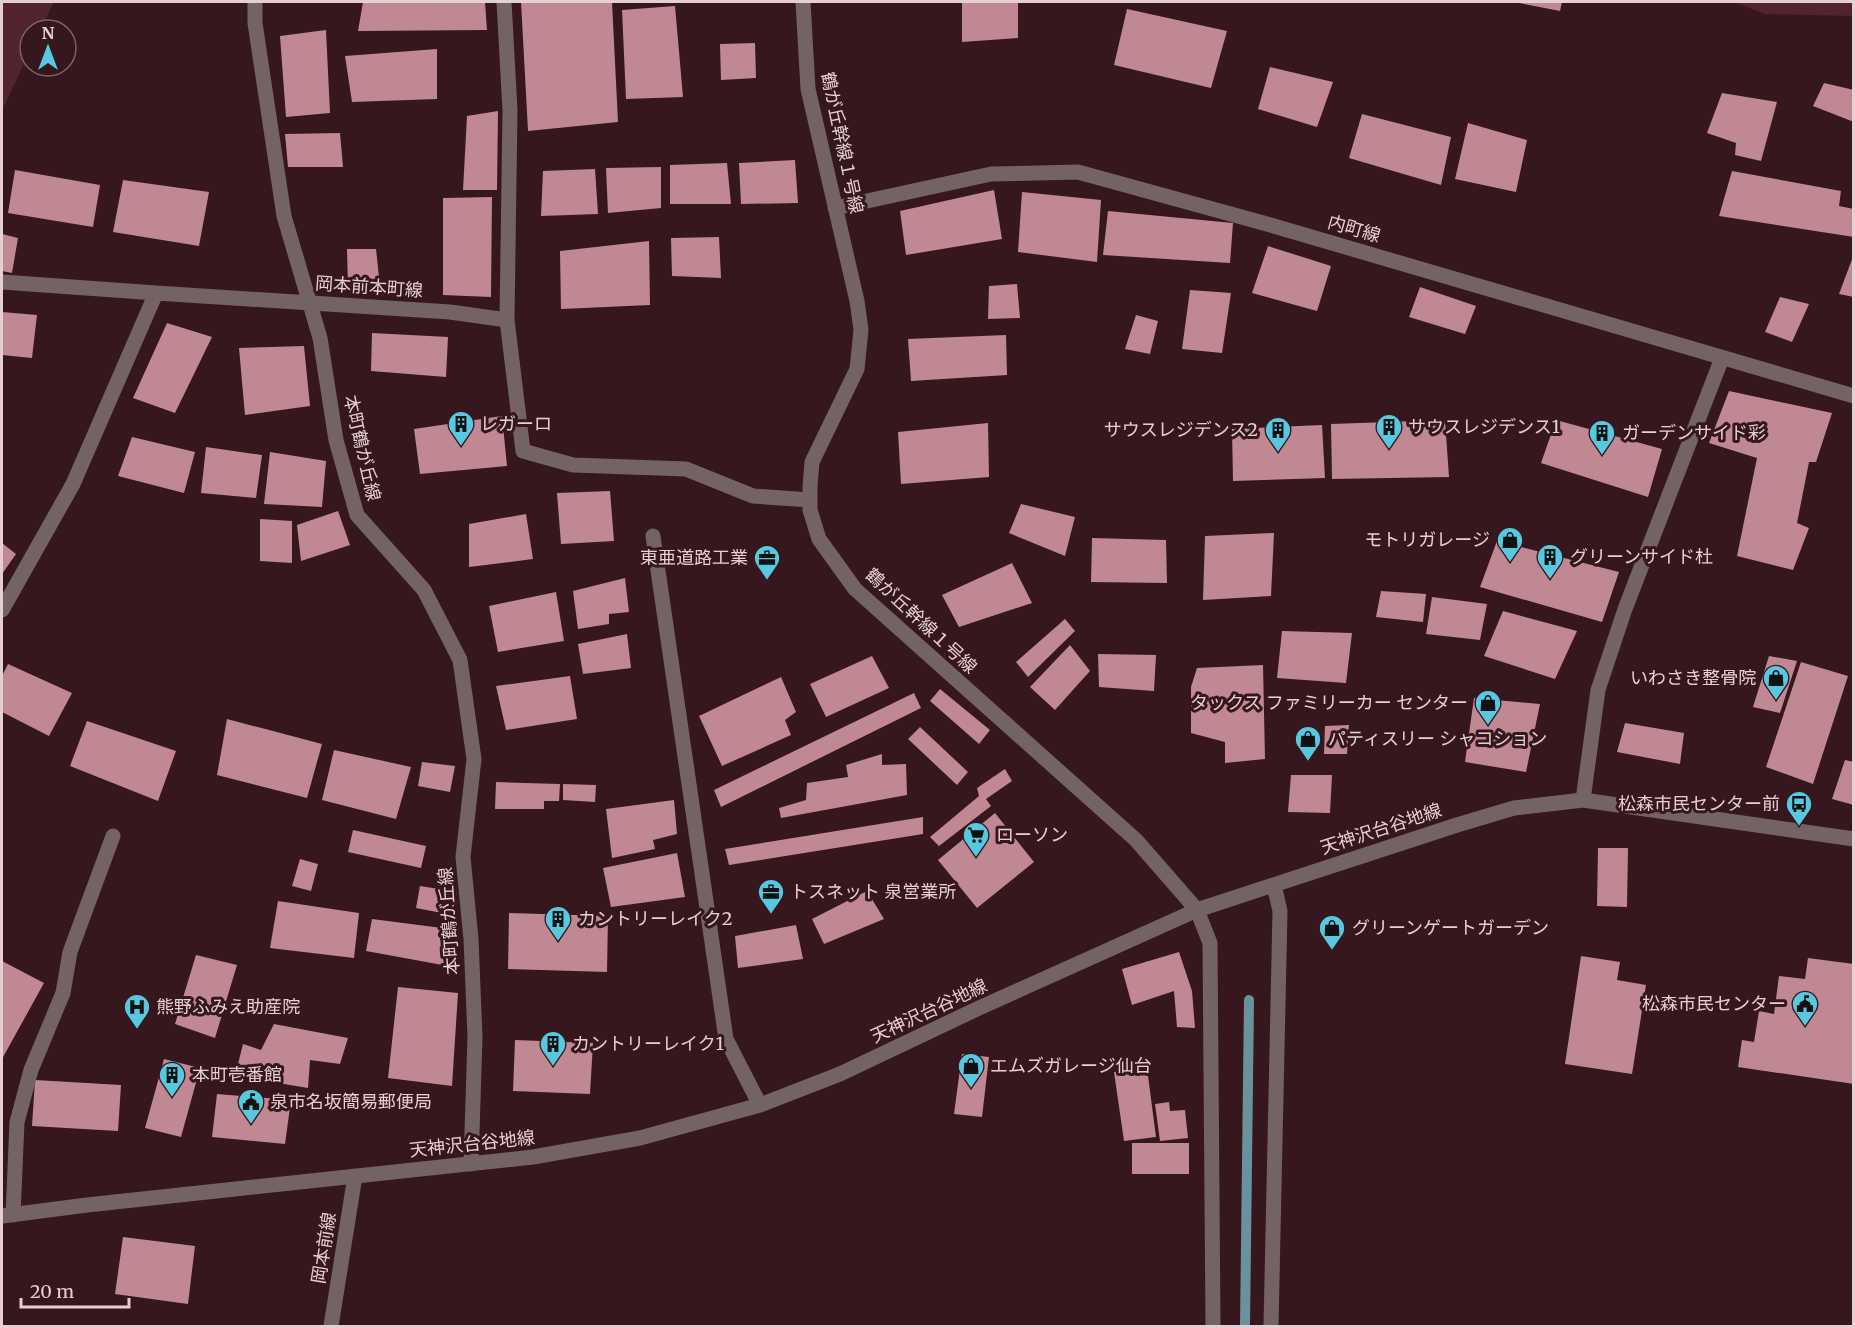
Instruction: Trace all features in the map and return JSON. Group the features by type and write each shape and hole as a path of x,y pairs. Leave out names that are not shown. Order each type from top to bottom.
{"street":[{"name":"本町鶴が丘線","path":"255,2 255,23 284,216 320,338 336,440 357,515 424,590 460,660 474,759 463,857 471,939 476,1037 471,1164"},
{"path":"504,2 510,110 507,320 524,451 573,465 686,469 753,496 810,500"},
{"name":"鶴が丘幹線１号線","path":"803,2 808,89 857,301 861,330 857,369 812,462 810,510 819,539 855,589 1136,840 1197,910"},
{"name":"内町線","path":"836,208 991,174 1078,172 1267,224 1854,396"},
{"name":"岡本前本町線","path":"2,282 450,312 507,320"},
{"path":"2,610 73,484 156,293"},
{"path":"1583,800 1598,690 1625,609 1722,358"},
{"path":"653,536 726,1039 760,1105"},
{"name":"天神沢台谷地線","path":"7,1216 533,1157 640,1138 760,1105 840,1074 979,1008 1197,910 1514,808 1583,800 1854,839"},
{"path":"7,1216 17,1122 31,1070 63,993 70,952 113,836"},
{"path":"1271,1326 1280,911 1274,885"},
{"path":"1197,910 1209,943 1213,1326"},
{"name":"岡本前線","path":"331,1326 355,1176"}],"shaded area":[{"path":"2,2 54,2 46,18 18,18 18,76 4,106 2,105"},
{"path":"1734,2 1853,2 1853,16 1765,14"}],"building":[{"path":"363,2 485,2 487,30 358,31"},
{"path":"521,2 612,2 618,122 528,131"},
{"path":"962,2 1018,2 1018,38 962,42"},
{"path":"1514,2 1562,2 1560,11"},
{"path":"675,6 683,97 626,99 622,10"},
{"path":"1127,9 1227,31 1211,88 1114,65"},
{"path":"326,30 330,113 286,117 280,36"},
{"path":"755,43 756,78 721,80 720,44"},
{"path":"437,49 437,99 352,102 345,56"},
{"path":"1270,67 1333,82 1317,127 1258,109"},
{"path":"1824,83 1854,90 1854,122 1813,106"},
{"path":"1722,93 1777,102 1761,161 1735,155 1736,143 1707,133"},
{"path":"498,111 497,190 463,190 467,116"},
{"path":"1362,114 1451,137 1441,185 1349,158"},
{"path":"1468,123 1527,140 1516,192 1455,179"},
{"path":"340,133 343,167 288,167 285,134"},
{"path":"795,160 798,203 741,204 739,163"},
{"path":"727,163 731,204 670,204 670,165"},
{"path":"661,167 661,208 608,213 606,168"},
{"path":"595,169 598,214 541,216 543,171"},
{"path":"15,170 100,185 93,227 8,213"},
{"path":"1732,171 1841,191 1839,206 1854,209 1854,237 1719,216"},
{"path":"123,180 209,192 199,246 113,232"},
{"path":"994,190 1002,239 906,255 900,211"},
{"path":"1022,192 1101,200 1097,262 1018,252"},
{"path":"492,197 491,297 443,295 443,198"},
{"path":"1108,211 1233,223 1230,263 1103,255"},
{"path":"2,234 18,238 12,273 2,271"},
{"path":"719,237 721,278 672,276 671,238"},
{"path":"649,241 650,305 561,309 560,251"},
{"path":"1268,246 1331,266 1317,311 1252,293"},
{"path":"347,249 376,249 380,286 348,287"},
{"path":"1854,254 1854,297 1839,294"},
{"path":"1017,284 1020,318 988,319 989,286"},
{"path":"1420,287 1476,306 1465,334 1409,317"},
{"path":"1190,290 1231,293 1222,353 1182,349"},
{"path":"1780,297 1809,304 1792,342 1765,332"},
{"path":"2,312 37,315 32,358 2,355"},
{"path":"1136,315 1158,321 1150,354 1125,349"},
{"path":"167,323 212,337 175,413 133,398"},
{"path":"372,333 448,337 446,377 371,371"},
{"path":"1006,335 1007,375 911,381 908,339"},
{"path":"304,346 310,406 245,415 239,348"},
{"path":"1729,391 1832,413 1816,462 1809,462 1797,523 1809,528 1793,570 1737,556 1757,458 1709,443"},
{"name":"レガーロ","path":"502,416 507,466 420,474 414,429"},
{"name":"サウスレジデンス1","path":"1445,420 1449,477 1332,479 1331,424"},
{"name":"ガーデンサイド彩","path":"1556,420 1662,449 1648,497 1541,463"},
{"path":"988,423 989,477 901,484 898,432"},
{"name":"サウスレジデンス2","path":"1322,425 1325,478 1233,481 1232,429"},
{"path":"132,437 195,452 184,493 118,476"},
{"path":"206,447 262,455 256,498 201,493"},
{"path":"270,452 326,461 322,507 264,504"},
{"path":"610,491 614,541 561,544 557,493"},
{"path":"1021,504 1075,517 1065,556 1009,533"},
{"path":"338,511 350,545 301,561 297,525"},
{"path":"526,514 533,559 469,567 469,524"},
{"path":"260,519 292,521 292,563 260,561"},
{"path":"1274,533 1271,596 1203,600 1205,536"},
{"path":"1092,538 1166,540 1167,583 1091,582"},
{"name":"グリーンサイド杜","path":"1497,541 1619,572 1602,622 1480,587"},
{"path":"2,543 16,554 2,574"},
{"path":"1012,563 1032,603 959,627 942,595"},
{"path":"625,578 629,612 609,614 609,624 578,629 573,591"},
{"path":"1381,591 1426,594 1423,622 1376,617"},
{"path":"556,592 564,641 498,652 489,606"},
{"path":"1432,597 1487,604 1480,640 1426,634"},
{"path":"1503,611 1577,631 1555,679 1484,656"},
{"path":"1065,619 1075,631 1028,677 1016,662"},
{"path":"1282,631 1352,633 1346,683 1277,678"},
{"path":"627,634 631,668 583,674 578,644"},
{"path":"1070,645 1090,671 1055,710 1030,687"},
{"path":"1098,654 1156,655 1154,691 1099,687"},
{"path":"872,656 889,688 826,717 810,684"},
{"path":"1769,656 1797,661 1780,713 1753,707"},
{"path":"1801,662 1848,676 1813,784 1766,767"},
{"path":"8,664 72,693 49,736 2,712 2,676"},
{"path":"1263,665 1265,759 1225,763 1225,742 1191,733 1191,687 1197,668"},
{"path":"570,676 577,719 506,730 496,686"},
{"path":"781,677 796,712 785,720 791,735 722,766 699,716"},
{"path":"940,689 990,730 979,744 930,701"},
{"path":"914,693 921,708 721,807 714,790"},
{"path":"1474,698 1540,704 1526,772 1465,762"},
{"path":"227,719 322,744 307,798 217,775"},
{"path":"87,721 176,751 158,801 70,766"},
{"path":"1625,723 1684,733 1680,764 1617,752"},
{"path":"1349,725 1347,754 1324,754 1325,726"},
{"path":"920,727 968,772 957,785 908,739"},
{"path":"334,750 411,767 396,819 322,800"},
{"path":"882,754 882,765 906,764 907,795 781,818 779,808 806,800 807,783 848,777 846,765"},
{"path":"1845,760 1854,762 1854,805 1832,799"},
{"path":"422,762 455,766 450,792 418,786"},
{"path":"1005,769 1012,781 986,799 991,806 939,846 930,837 979,796 977,788"},
{"path":"1291,775 1332,775 1330,813 1288,812"},
{"path":"496,782 560,784 559,801 544,801 544,809 495,809"},
{"path":"563,784 596,785 595,802 563,800"},
{"path":"674,800 677,834 653,840 655,849 612,858 606,809"},
{"path":"995,813 1034,862 977,908 938,860"},
{"path":"923,817 923,834 729,865 725,849"},
{"path":"353,830 426,846 421,868 348,852"},
{"path":"1598,848 1628,848 1627,907 1597,906"},
{"path":"677,853 685,897 611,907 603,868"},
{"path":"300,859 318,864 311,891 292,886"},
{"path":"420,886 457,892 452,915 416,908"},
{"path":"867,891 884,919 824,944 812,919"},
{"path":"278,901 359,913 354,958 270,948"},
{"name":"カントリーレイク2","path":"509,913 608,916 607,972 508,969"},
{"path":"372,919 450,929 448,966 366,951"},
{"path":"796,925 803,959 738,968 735,936"},
{"path":"1179,952 1192,991 1195,1028 1177,1027 1174,991 1132,1005 1122,969"},
{"path":"196,955 237,965 215,1038 175,1024"},
{"path":"1581,956 1620,962 1617,980 1646,985 1632,1074 1565,1064"},
{"name":"松森市民センター","path":"1808,958 1854,964 1854,1084 1738,1067 1742,1040 1754,1042 1759,1011 1774,1014 1779,976 1805,979"},
{"path":"2,961 44,983 2,1059"},
{"path":"398,987 458,993 452,1086 388,1078"},
{"path":"274,1024 348,1038 340,1064 310,1060 308,1088 235,1076 243,1044 261,1050"},
{"name":"カントリーレイク1","path":"515,1040 593,1043 590,1094 513,1091"},
{"path":"962,1054 989,1057 982,1117 954,1114"},
{"name":"本町壱番館","path":"164,1059 200,1068 181,1137 145,1128"},
{"path":"1147,1068 1156,1137 1124,1141 1114,1072"},
{"path":"35,1080 121,1085 118,1131 32,1126"},
{"path":"217,1094 291,1100 285,1144 212,1137"},
{"path":"1169,1102 1170,1111 1185,1110 1188,1138 1160,1141 1155,1104"},
{"path":"1132,1143 1189,1143 1189,1174 1132,1174"},
{"path":"123,1237 195,1246 188,1304 115,1294"}],"waterway":[{"path":"1245,1326 1249,1000"}],"place":[{"name":"レガーロ","path":"461,447"},
{"name":"サウスレジデンス1","path":"1389,450"},
{"name":"サウスレジデンス2","path":"1278,453"},
{"name":"ガーデンサイド彩","path":"1602,456"},
{"name":"モトリガレージ","path":"1510,563"},
{"name":"グリーンサイド杜","path":"1550,580"},
{"name":"東亜道路工業","path":"767,581"},
{"name":"いわさき整骨院","path":"1776,701"},
{"name":"タックス ファミリーカー センター","path":"1488,726"},
{"name":"パティスリー シャコション","path":"1308,762"},
{"name":"松森市民センター前","path":"1799,827"},
{"name":"ローソン","path":"976,858"},
{"name":"トスネット 泉営業所","path":"771,915"},
{"name":"カントリーレイク2","path":"558,942"},
{"name":"グリーンゲートガーデン","path":"1332,951"},
{"name":"松森市民センター","path":"1805,1027"},
{"name":"熊野ふみえ助産院","path":"137,1030"},
{"name":"カントリーレイク1","path":"553,1067"},
{"name":"エムズガレージ仙台","path":"971,1089"},
{"name":"本町壱番館","path":"172,1098"},
{"name":"泉市名坂簡易郵便局","path":"251,1125"}]}
